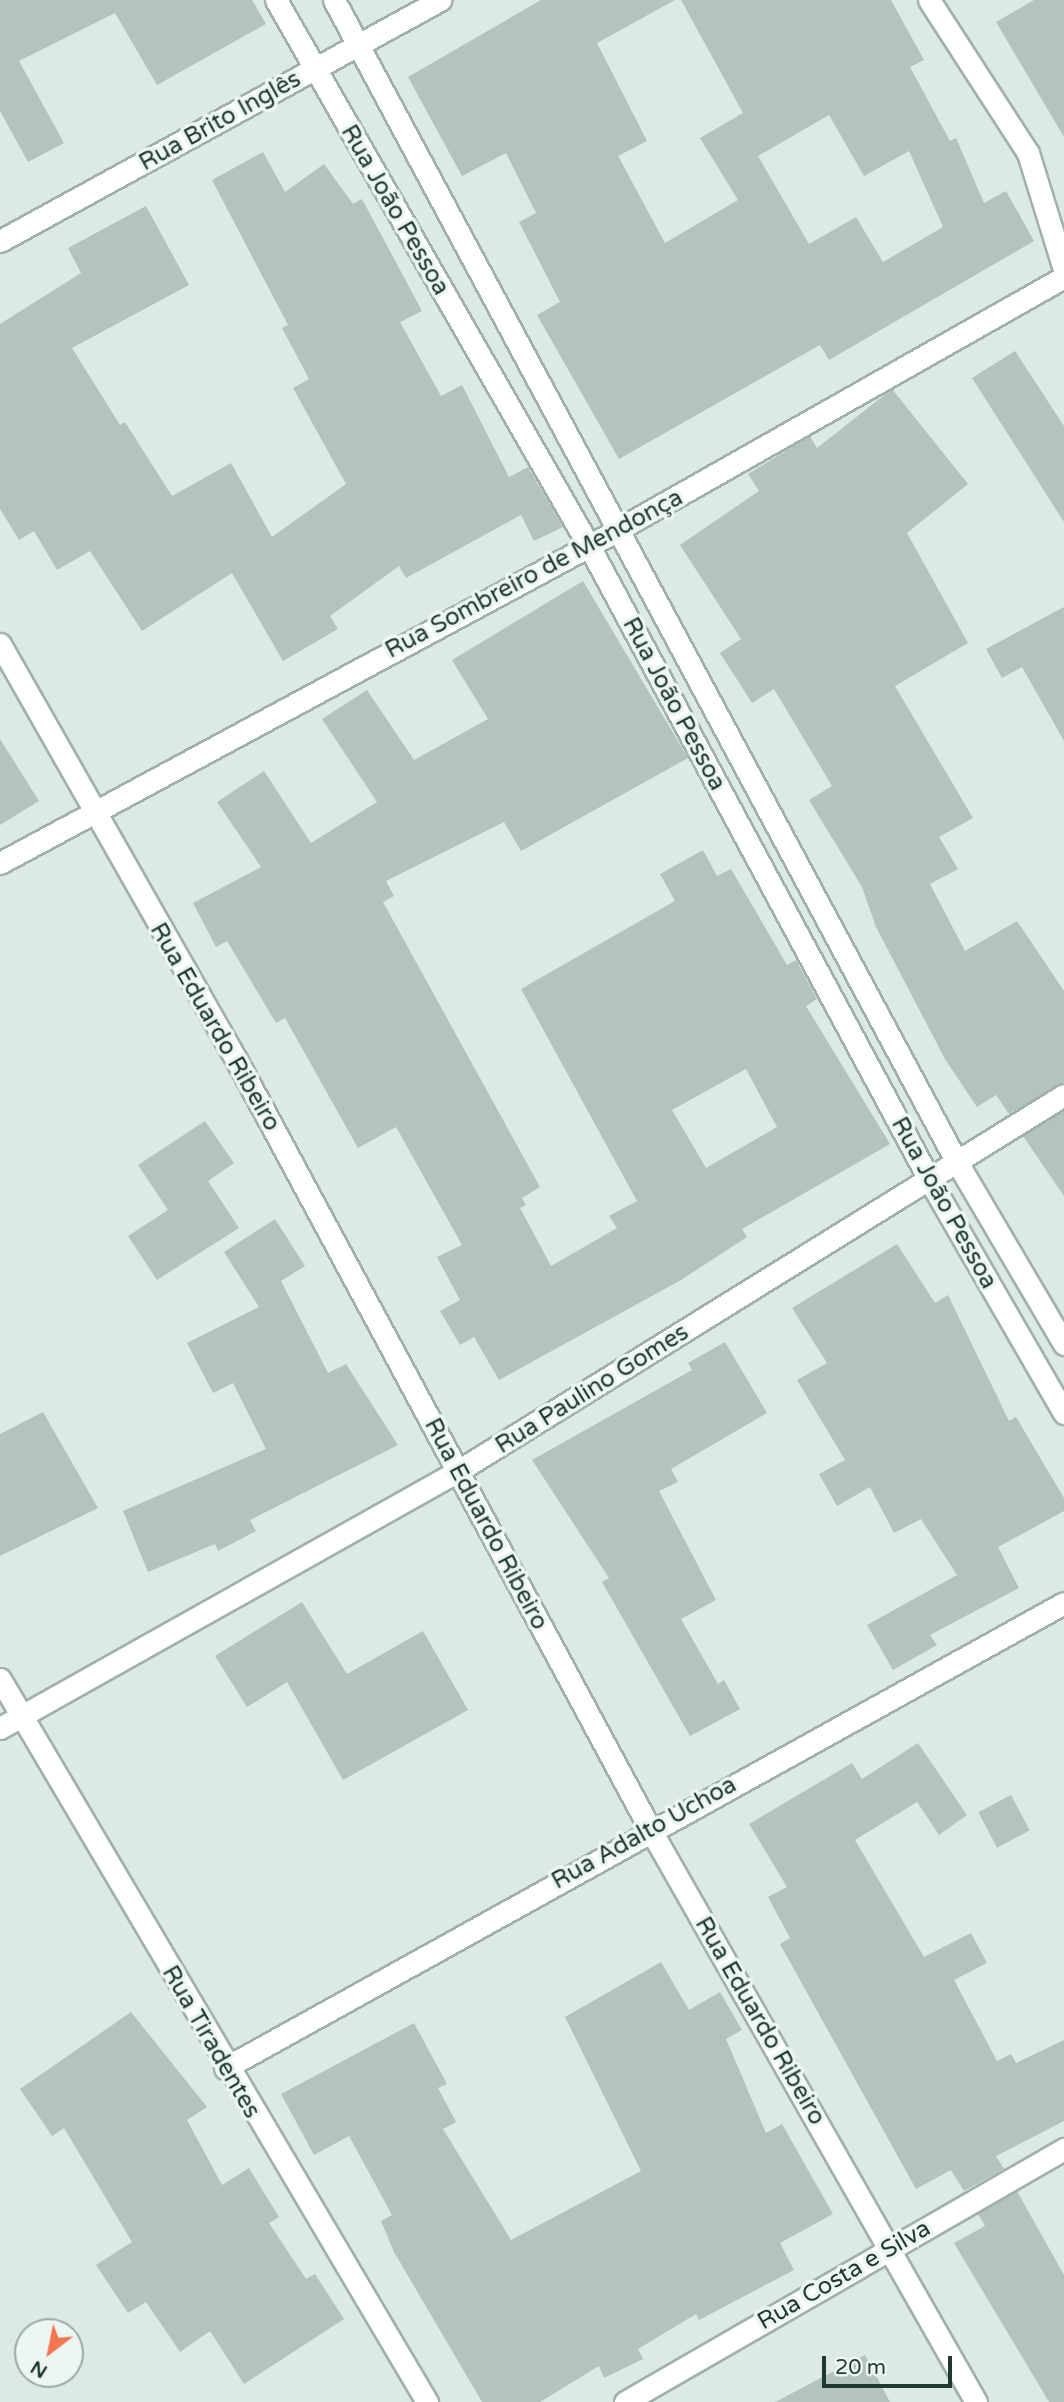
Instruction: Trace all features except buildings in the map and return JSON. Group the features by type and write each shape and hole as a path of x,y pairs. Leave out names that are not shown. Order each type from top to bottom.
{"street":[{"name":"Rua João Pessoa","path":"276,0 313,70 589,546 930,1181 1064,1413"},
{"name":"Rua João Pessoa","path":"334,0 623,529 958,1164 1064,1344"},
{"name":"Rua Brito Inglês","path":"0,241 440,0"},
{"path":"929,0 1028,153 1064,268"},
{"name":"Rua Sombreiro de Mendonça","path":"0,863 90,811 623,529 1064,277"},
{"name":"Rua Eduardo Ribeiro","path":"0,644 90,811 237,1061 650,1829 892,2246 976,2402"},
{"name":"Rua Paulino Gomes","path":"0,1728 458,1471 958,1164 1064,1095"},
{"name":"Rua Adalto Uchoa","path":"225,2068 650,1829 1064,1603"},
{"name":"Rua Tiradentes","path":"0,1679 225,2068 427,2402"},
{"name":"Rua Costa e Silva","path":"625,2402 1064,2149"}]}
